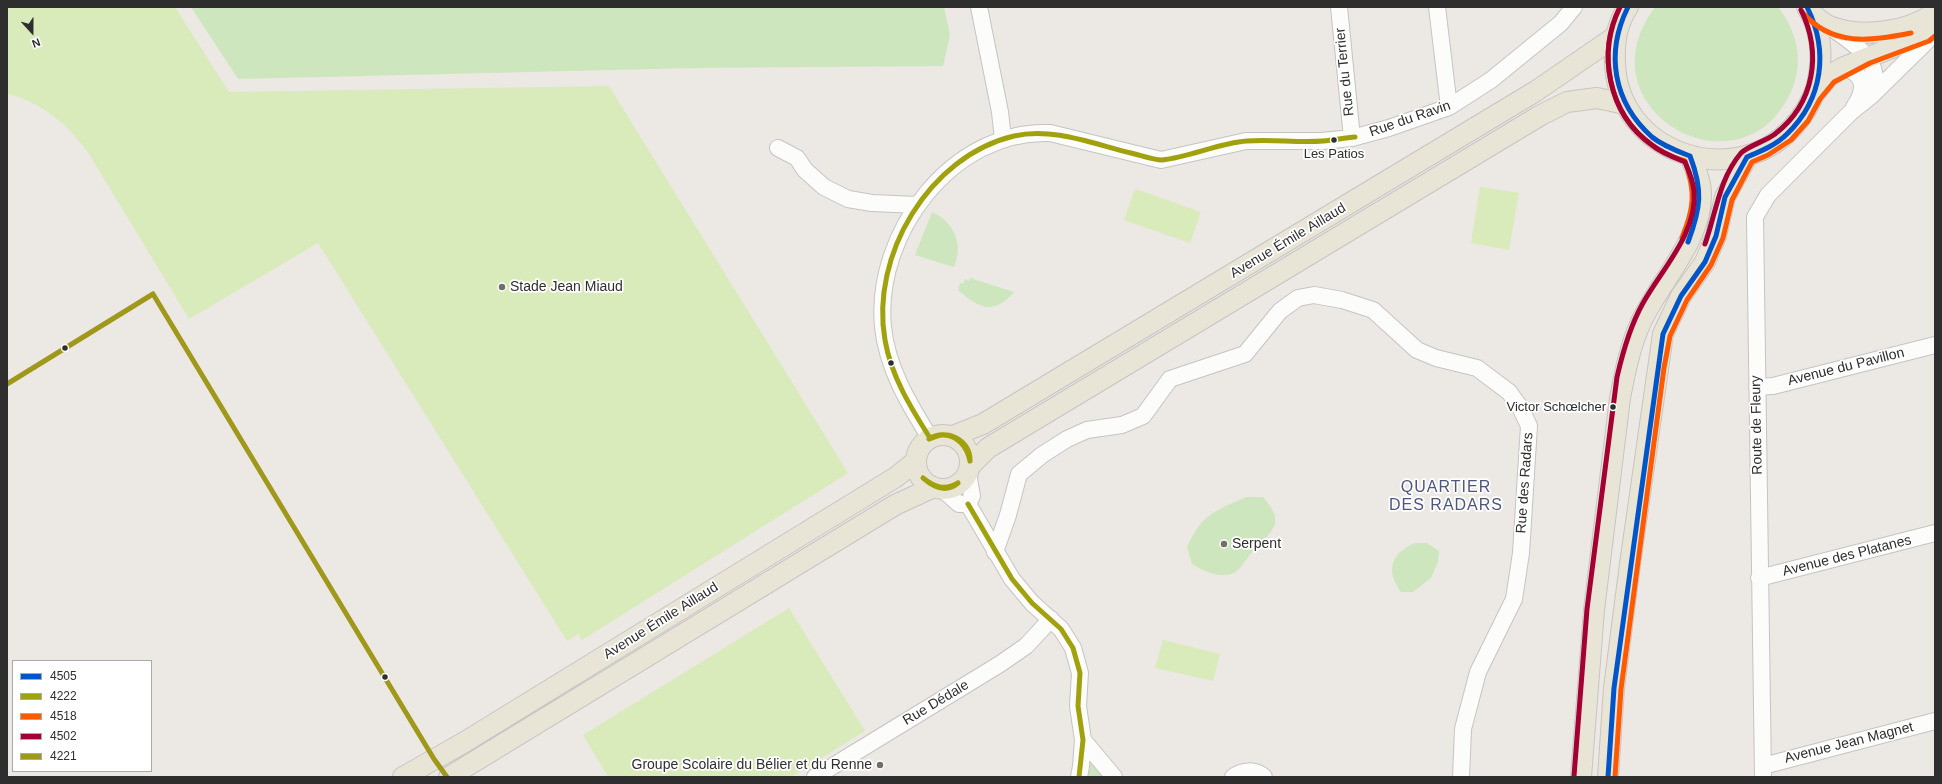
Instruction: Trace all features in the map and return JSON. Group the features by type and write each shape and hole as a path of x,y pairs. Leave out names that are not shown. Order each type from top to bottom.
{"main road":[{"path":"1628,7 1616,36 1615,71 1625,104 1637,122 1653,138 1672,150 1690,156 1717,160 1747,157 1766,149 1786,135 1802,116 1814,95 1830,76 1842,68 1926,34 1935,28"},
{"path":"1810,10 1828,25 1842,30 1876,32 1911,25 1935,13"},
{"path":"1810,10 1818,33 1821,54 1820,75 1814,95"},
{"name":"Avenue Émile Aillaud","path":"953,436 983,424 1536,92 1616,36"},
{"name":"Avenue Émile Aillaud","path":"969,470 988,448 1541,115 1567,102 1596,98 1625,104"},
{"path":"1581,777 1594,610 1620,398 1626,367 1642,321 1657,293 1686,247 1699,216 1701,193 1697,173 1690,156"},
{"path":"1608,777 1614,688 1663,334 1681,296 1705,262 1716,236 1725,196 1747,157"},
{"path":"945,434 953,436 961,441 967,448 970,457 969,470 957,485 938,488 921,476 916,461 918,452 923,444 930,438 945,434"},
{"name":"Avenue Émile Aillaud","path":"403,777 463,743 883,485 916,461"},
{"name":"Avenue Émile Aillaud","path":"449,777 896,505 938,488"}],"street":[{"path":"979,7 1003,139"},
{"name":"Rue du Terrier","path":"1339,7 1352,138"},
{"path":"1437,7 1449,107"},
{"name":"Rue du Ravin","path":"930,438 895,376 883,328 882,290 900,232 930,188 957,165 980,150 1003,139 1019,134 1050,132 1162,160 1246,141 1322,141 1352,138 1389,128 1449,107 1491,80 1561,23 1574,7"},
{"path":"1828,25 1858,47 1872,63 1875,74 1875,85 1871,96"},
{"path":"1851,112 1871,96 1935,32"},
{"path":"1842,68 1856,72 1862,79 1862,93 1851,112"},
{"name":"Route de Fleury","path":"1763,772 1763,642 1759,578 1755,217 1768,195 1851,112"},
{"path":"778,148 797,158 805,170 824,188 848,199 872,203 917,205"},
{"name":"Rue des Radars","path":"995,552 1008,515 1019,474 1042,455 1067,439 1087,430 1122,425 1143,416 1170,379 1245,354 1280,311 1298,298 1314,295 1321,296 1342,300 1373,310 1417,350 1436,358 1477,368 1493,379 1509,392 1520,407 1529,426 1521,553 1514,599 1478,672 1463,729 1461,777"},
{"name":"Avenue du Pavillon","path":"1757,387 1773,386 1935,345"},
{"path":"968,504 972,496 969,470"},
{"path":"938,488 959,504 968,504"},
{"path":"968,504 1012,579 1032,604 1051,619 1067,637 1077,662 1080,686 1078,706 1082,740 1079,777"},
{"name":"Avenue des Platanes","path":"1759,578 1935,533"},
{"name":"Rue Dédale","path":"815,777 1000,664 1026,646 1051,619"},
{"name":"Avenue Jean Magnet","path":"1763,772 1935,722"},
{"path":"1082,740 1101,764 1114,777"},
{"path":"1234,777 1239,773 1250,771 1261,774 1264,777"}],"green space":[{"path":"7,7 175,7 229,92 609,86 848,473 582,640 578,634 567,641 318,243 189,319 89,154 73,134 54,116 43,109 20,97 7,94"},
{"path":"191,7 944,7 950,35 943,66 696,68 238,79"},
{"path":"1655,7 1778,7 1794,35 1798,55 1798,66 1793,87 1770,121 1741,138 1708,141 1677,130 1652,109 1637,80 1637,45"},
{"path":"1480,187 1519,193 1509,250 1471,243"},
{"path":"1135,189 1201,212 1190,243 1124,220"},
{"path":"932,212 940,216 946,222 955,235 958,250 954,267 915,255"},
{"path":"970,278 1014,292 1006,300 993,307 979,305 958,290 960,283 963,284 965,279 969,281"},
{"path":"1246,497 1263,497 1274,513 1274,526 1267,537 1252,552 1240,568 1233,573 1227,575 1215,574 1202,570 1192,564 1187,547 1198,527 1204,520 1217,510"},
{"path":"1415,543 1427,543 1439,551 1438,562 1431,578 1413,592 1401,592 1393,577 1393,563 1400,552"},
{"path":"789,608 865,731 791,777 608,777 583,735"},
{"path":"1163,640 1220,654 1213,681 1155,668"},
{"path":"1094,762 1108,777 1087,777 1089,765"}],"transit line":[{"name":"4518","path":"1620,7 1613,25 1609,43 1608,62 1610,80 1624,115 1635,130 1661,152 1685,161 1691,182 1692,200 1689,218 1682,238"},
{"name":"4502","path":"1574,776 1587,609 1617,377 1624,348 1634,321 1643,303 1685,235 1694,206 1693,183 1685,162 1668,155 1652,145 1637,132 1625,117 1616,100 1608,63 1609,44 1613,25 1620,7"},
{"name":"4505","path":"1628,7 1621,24 1615,59 1621,93 1639,123 1652,137 1665,146 1690,156"},
{"name":"4505","path":"1747,157 1773,145 1783,138 1799,120 1808,106 1815,90 1819,74 1820,57 1814,24 1807,7"},
{"name":"4502","path":"1705,244 1723,185 1734,163 1744,150 1771,137 1788,122 1799,108 1806,92 1811,76 1813,60 1808,26 1801,10"},
{"name":"4518","path":"1802,12 1826,31 1852,39 1881,38 1911,33"},
{"name":"4518","path":"1615,777 1621,689 1664,368 1670,336 1687,300 1711,265 1723,238 1732,200 1752,162 1768,155 1791,140 1808,121 1820,99 1834,82 1870,63 1929,41 1935,36"},
{"name":"4222","path":"930,438 909,403 892,366 885,340 883,308 887,276 897,244 912,214 932,187 956,164 983,147 1014,136 1029,134 1058,135 1088,141 1158,160 1183,156 1236,142 1327,141 1355,137"},
{"name":"4505","path":"1688,242 1696,219 1699,199 1697,179 1690,156"},
{"name":"4505","path":"1608,777 1614,688 1663,334 1681,296 1705,262 1716,236 1725,197 1747,157"},
{"name":"4221","path":"153,294 434,759 447,777"},
{"name":"4221","path":"7,384 153,294"},
{"name":"4222","path":"929,439 940,435 947,435 957,439 964,446 970,461"},
{"name":"4222","path":"929,439 943,435 956,438 966,447 970,461"},
{"name":"4222","path":"923,478 931,484 940,487 949,487 958,483"},
{"name":"4222","path":"923,478 940,488 949,488 958,483"},
{"name":"4222","path":"968,504 1012,579 1032,603 1061,629 1073,648 1080,673 1078,706 1083,740 1079,777"}],"place":[{"name":"Les Patios","path":"1334,140"},
{"name":"Stade Jean Miaud","path":"502,287"},
{"name":"Victor Schœlcher","path":"1613,407"},
{"name":"Serpent","path":"1224,544"},
{"name":"Groupe Scolaire du Bélier et du Renne","path":"880,765"}],"district":[{"name":"QUARTIER DES RADARS","path":"1446,497"}]}
